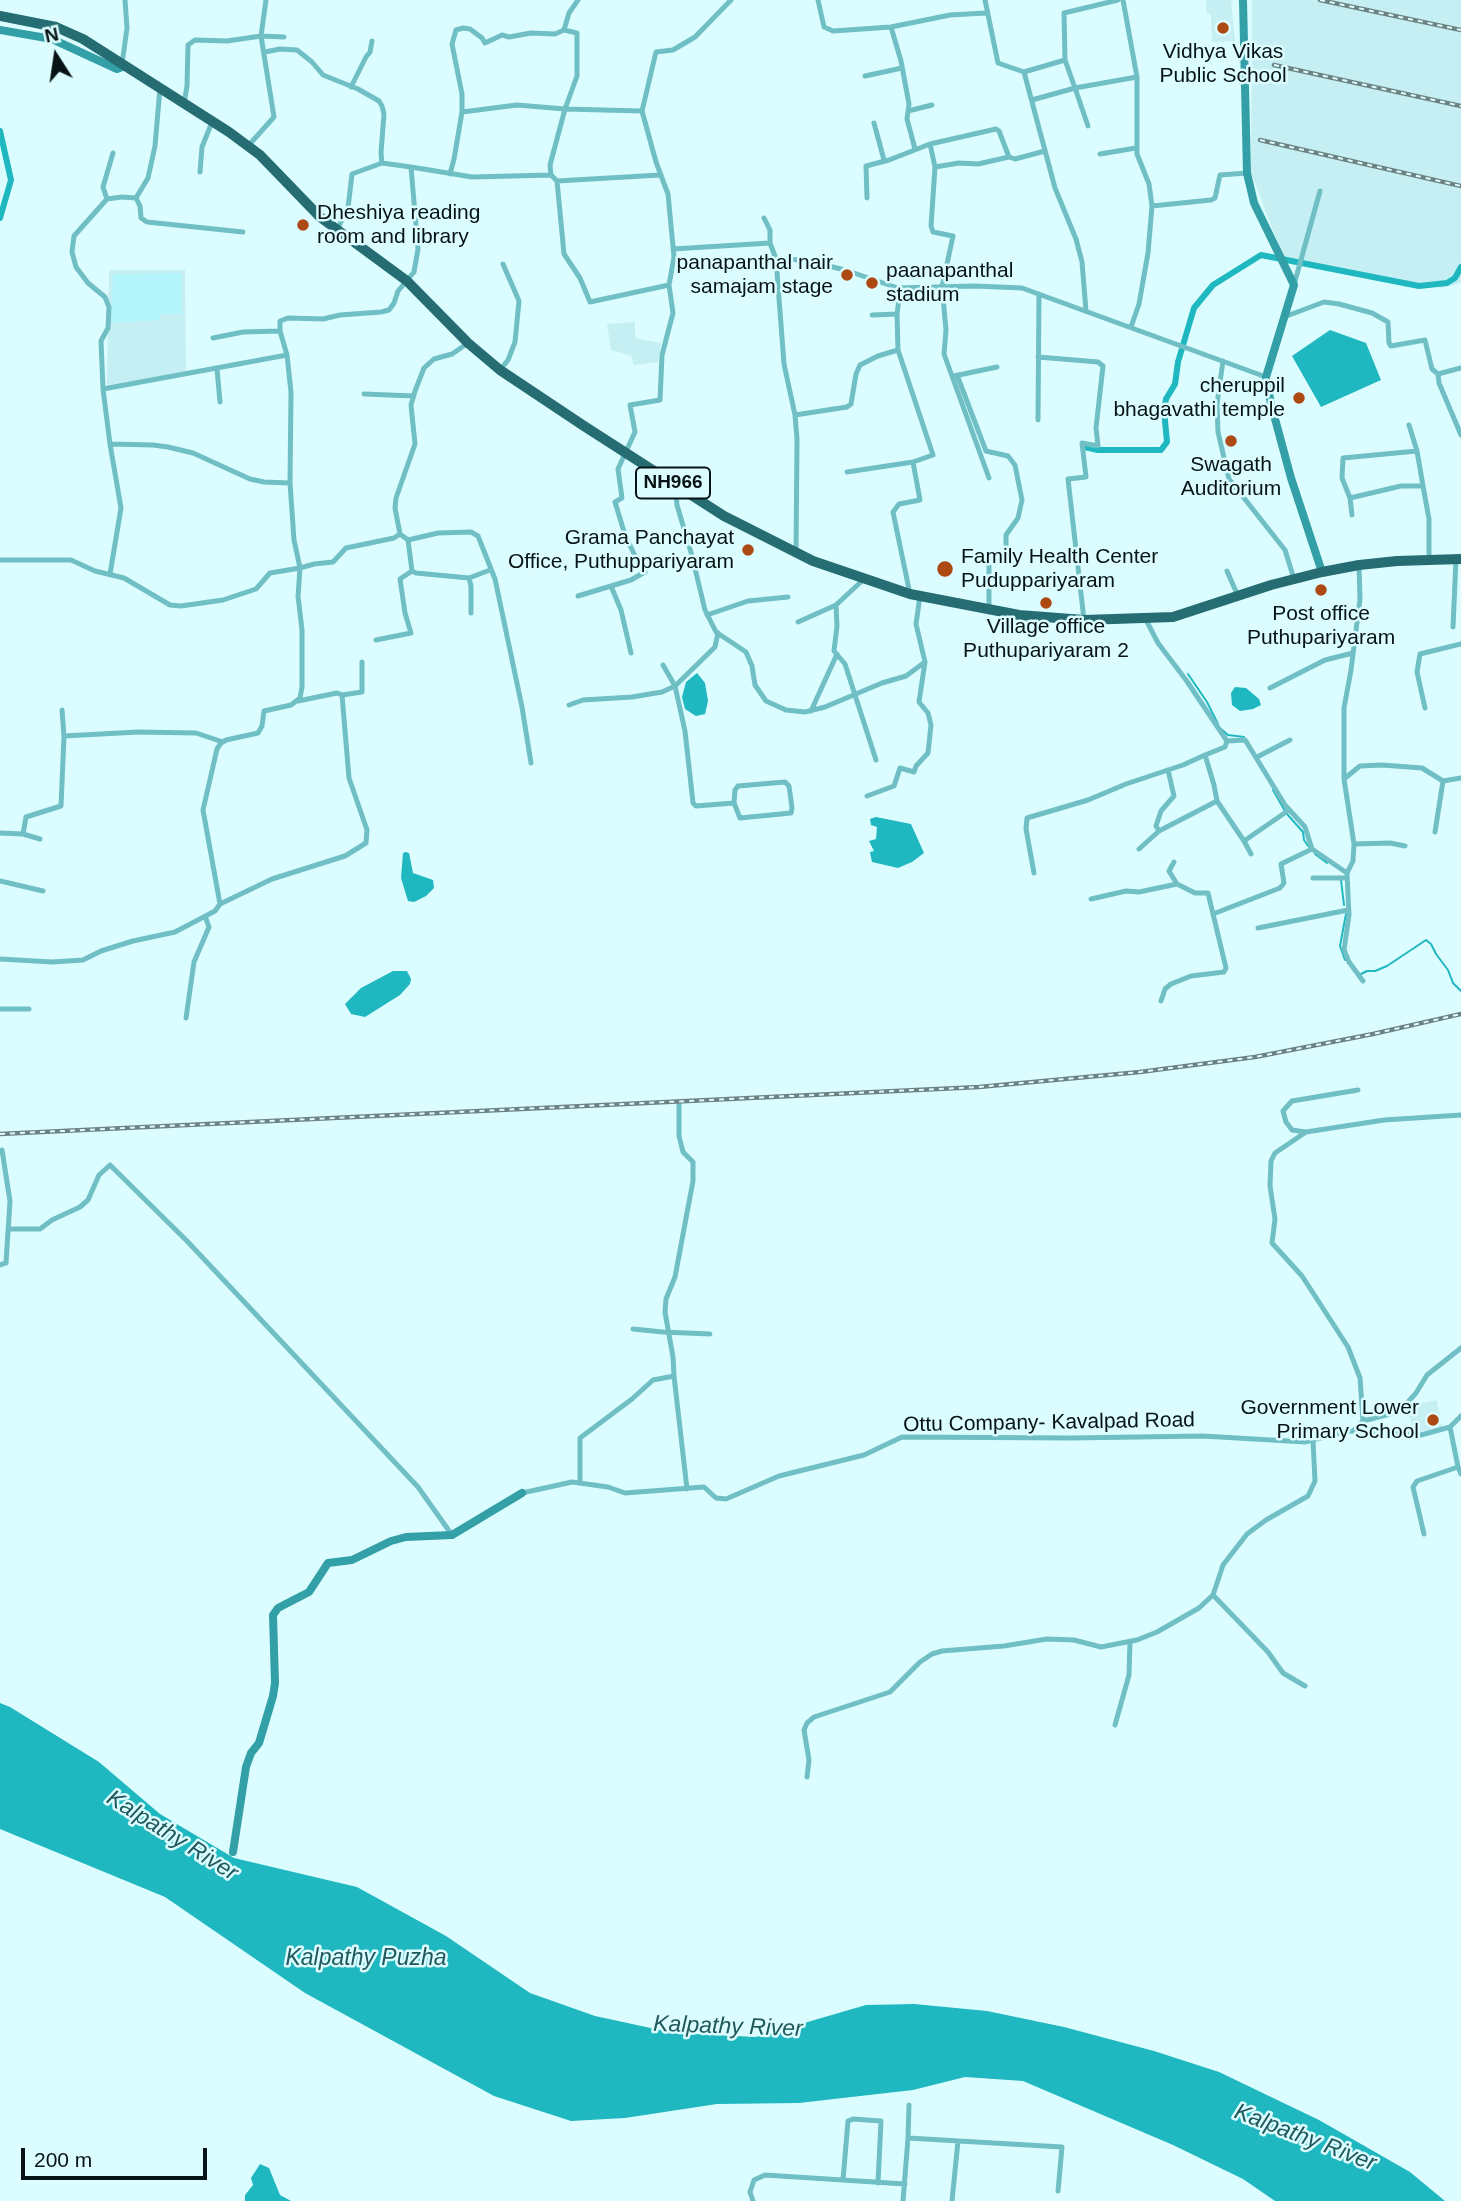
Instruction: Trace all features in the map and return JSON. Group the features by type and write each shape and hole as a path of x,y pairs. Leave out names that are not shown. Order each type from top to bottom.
{"highway":[{"name":"NH966","path":"2,16 56,27 98,47 212,121 260,155 320,217 407,281 468,343 500,370 724,516 796,553 864,579 915,595 1019,615 1084,620 1145,618 1173,617 1294,579 1359,565 1458,559"}],"street":[{"path":"1,30 52,39 117,69 124,65 127,29 125,0"},
{"path":"248,146 274,117 261,36 266,0"},
{"path":"564,30 569,13 579,0"},
{"path":"578,596 631,580 645,572 636,560 625,535 615,502 622,498 618,469 635,432 630,405 660,400 662,355 673,313 669,285 673,249 668,194 642,111 656,52 673,50 695,37 731,0"},
{"path":"818,0 824,27 833,31 891,27 950,15 986,13"},
{"path":"985,0 998,63 1024,72 1065,60"},
{"path":"1088,126 1065,60 1064,13 1120,0 1137,77 1136,148 1149,184 1152,206 1148,253 1139,304 1131,327"},
{"path":"1243,0 1247,173 1254,203 1294,285"},
{"path":"891,27 902,68 909,104 907,119 915,149"},
{"path":"450,174 462,112 462,94 452,44 456,30 470,29 485,43 502,35 509,37 531,33 555,34 564,30 577,33 577,76 550,165 551,175 557,181 564,254 580,278 590,302 669,285"},
{"path":"184,104 187,50 190,42 227,41 261,36 284,37"},
{"path":"351,87 370,52 372,41"},
{"path":"265,52 297,50 313,62 323,75 379,101 383,106 384,121 382,163"},
{"path":"865,76 902,68"},
{"path":"1024,72 1055,188 1076,239 1082,262 1086,311"},
{"path":"1032,100 1075,88 1137,77"},
{"path":"136,198 148,178 155,146 160,88"},
{"path":"462,112 517,105 642,111"},
{"path":"908,111 932,105"},
{"path":"201,172 202,147 212,121"},
{"path":"874,122 884,160"},
{"path":"867,198 866,166 930,144 996,129 1009,156"},
{"path":"930,144 935,167 931,226 933,232 953,236 942,287 946,330 944,354 986,451 1008,456 1015,465 1022,500 1018,518 1006,535 1006,557 989,562 989,609"},
{"path":"1100,154 1136,148"},
{"path":"935,167 959,163 978,164 1009,156 1015,159 1045,151"},
{"path":"107,200 103,187 113,153"},
{"path":"337,230 348,208 352,174 382,163 472,177 551,175"},
{"path":"298,701 302,694 302,630 298,596 300,568 294,540 290,483 291,392 279,324 282,319 323,318 389,310 398,292 414,272 418,248 411,167"},
{"path":"1152,206 1211,201 1215,198 1220,175 1247,173"},
{"path":"557,181 660,175"},
{"path":"1320,191 1266,377 1270,404 1291,478 1322,572"},
{"path":"110,574 121,508 103,389 101,341 108,328 109,307 105,297 88,283 76,267 72,252 74,236 107,200 136,198"},
{"path":"136,198 141,218 147,222 243,232"},
{"path":"764,218 770,230 770,243 776,259 784,364 795,415 796,553"},
{"path":"673,249 770,243"},
{"path":"776,259 804,260 905,288 975,285 1022,288 1266,377"},
{"path":"500,370 508,360 515,342 519,301 503,264"},
{"path":"847,472 914,462 933,455 898,350 897,314 900,292 905,288"},
{"path":"1038,420 1039,294"},
{"path":"1284,317 1324,302 1372,313 1388,322 1391,346 1420,340 1427,342 1432,369 1438,374 1439,383 1461,435"},
{"path":"872,314 897,314"},
{"path":"213,338 243,332 280,331"},
{"path":"412,571 408,540 400,534 395,508 415,444 411,417 414,396 424,368 434,359 452,354 468,343"},
{"path":"795,415 848,407 860,365 898,350"},
{"path":"103,389 286,355"},
{"path":"1038,358 1098,362 1103,366 1096,428 1098,446 1082,443 1086,477 1068,479 1084,620"},
{"path":"1223,361 1217,404 1218,432 1229,479 1285,550 1294,579"},
{"path":"954,376 998,367"},
{"path":"1438,374 1461,368"},
{"path":"217,369 220,402"},
{"path":"954,376 989,478"},
{"path":"364,394 414,396"},
{"path":"1409,425 1417,451 1429,519 1429,559"},
{"path":"110,444 168,447 193,453 250,479 290,483"},
{"path":"1352,515 1350,498 1342,478 1343,458 1417,451"},
{"path":"867,796 894,786 900,768 914,772 915,766 928,753 931,725 928,713 919,702 926,662 916,624 915,595 893,512 899,504 920,500 914,462"},
{"path":"675,485 677,505 707,615 718,633 746,652 752,666 755,685 766,701 786,710 811,711 906,676 926,662"},
{"path":"1350,498 1401,486 1423,486"},
{"path":"408,540 438,533 475,533 495,579 522,706 531,763"},
{"path":"0,560 71,560 89,569 130,580 170,605 181,606 223,600 259,587 264,577 270,573 333,562 346,548 394,538 400,534"},
{"path":"1453,627 1458,559"},
{"path":"1359,565 1360,598 1344,708 1344,779 1354,844 1353,862 1347,876 1348,910 1344,950 1362,980"},
{"path":"376,640 411,633 400,579 412,571 469,578 489,570"},
{"path":"1227,571 1238,596"},
{"path":"469,578 471,613"},
{"path":"799,622 836,605 864,579"},
{"path":"611,586 621,610 631,653"},
{"path":"707,615 748,601 788,597"},
{"path":"836,605 834,651 845,664 876,760"},
{"path":"1145,618 1158,643 1227,741"},
{"path":"569,705 583,700 662,692 675,686 715,647 718,633"},
{"path":"1425,708 1417,672 1420,654 1461,644"},
{"path":"1270,688 1325,660 1353,653"},
{"path":"811,711 837,654"},
{"path":"64,736 138,732 196,733 223,742 258,733 264,711 337,693 342,695 362,692 362,662"},
{"path":"663,665 675,686 685,731 693,803 696,806 734,803"},
{"path":"0,959 52,962 83,960 133,941 175,932 215,911 220,904 272,879 345,856 366,844 367,830 349,778 342,695"},
{"path":"23,834 26,817 61,806 64,736 62,710"},
{"path":"1227,741 1245,740 1289,810 1306,827 1311,849 1347,876"},
{"path":"1258,757 1290,740"},
{"path":"1034,873 1026,829 1027,818 1088,800 1168,770 1225,747 1227,741"},
{"path":"220,904 202,810 213,759 223,742"},
{"path":"1205,755 1217,802 1251,854"},
{"path":"1344,779 1360,766 1382,765 1422,768 1443,780 1461,778"},
{"path":"1159,831 1156,826 1161,811 1174,796 1168,770"},
{"path":"1435,832 1443,780"},
{"path":"785,782 789,786 792,808 791,813 740,818 734,803 738,786 785,782"},
{"path":"1139,849 1159,831 1217,802"},
{"path":"1244,841 1289,810"},
{"path":"0,833 23,834 40,839"},
{"path":"1354,844 1405,846"},
{"path":"1213,914 1280,888 1284,883 1281,863 1311,849"},
{"path":"1161,1002 1165,989 1171,984 1191,976 1224,972 1226,968 1208,893 1195,892 1177,884 1169,871 1174,862"},
{"path":"1313,878 1347,876"},
{"path":"0,881 43,891"},
{"path":"1091,899 1177,884"},
{"path":"1258,929 1348,910"},
{"path":"186,1018 194,962 208,927 205,916"},
{"path":"0,1009 29,1009"},
{"path":"1358,1090 1292,1101 1283,1111 1286,1122 1292,1130 1306,1132 1384,1120 1461,1115"},
{"path":"679,1103 679,1136 683,1152 693,1162 694,1181 675,1277 666,1299 665,1312 670,1333 687,1489"},
{"path":"1306,1132 1276,1153 1271,1161 1270,1186 1275,1219 1272,1243 1302,1276 1348,1347 1360,1378 1363,1421"},
{"path":"0,1265 6,1263 10,1201 2,1150"},
{"path":"9,1229 40,1229 64,1213 80,1208 88,1200 99,1175 110,1164 187,1241 418,1487 452,1535"},
{"path":"634,1329 710,1334"},
{"path":"1353,1431 1363,1421 1390,1415 1402,1409 1427,1376 1461,1349"},
{"path":"580,1483 580,1438 653,1380 674,1376"},
{"path":"1461,1416 1450,1427 1461,1474"},
{"name":"Ottu Company- Kavalpad Road","path":"522,1493 572,1482 608,1487 625,1493 704,1487 716,1499 726,1499 779,1476 864,1455 902,1437 1203,1436 1305,1442 1353,1431 1421,1435 1450,1427"},
{"path":"807,1777 810,1760 804,1730 807,1723 814,1717 890,1692 920,1662 932,1654 1047,1639 1074,1640 1101,1647 1157,1632 1199,1608 1213,1595 1223,1565 1247,1534 1308,1496 1315,1481 1313,1441"},
{"path":"1424,1534 1413,1487 1417,1481 1458,1466"},
{"path":"233,1852 246,1767 251,1753 259,1743 274,1696 273,1615 278,1608 309,1592 328,1563 352,1560 398,1539 452,1535 522,1493"},
{"path":"1213,1595 1268,1651 1283,1673 1305,1686"},
{"path":"1115,1725 1129,1675 1130,1641"},
{"path":"903,2201 909,2105"},
{"path":"844,2180 848,2122 853,2119 881,2121 878,2183"},
{"path":"908,2138 1062,2147 1058,2191"},
{"path":"952,2201 958,2141"},
{"path":"753,2201 750,2192 754,2180 765,2175 905,2184"}],"shaded area":[{"name":"Vidhya Vikas Public School","path":"1206,0 1231,0 1235,41 1212,42 1211,14 1207,14"},
{"path":"1252,0 1461,0 1461,283 1441,288 1285,261 1251,173"},
{"path":"109,270 185,270 186,375 107,385"},
{"path":"182,273 182,314 161,314 160,320 111,323 113,274"},
{"path":"635,322 635,338 661,343 658,362 634,365 631,356 611,350 607,324"},
{"path":"1437,1400 1442,1427 1413,1433 1407,1406"}],"water":[{"path":"1330,330 1366,343 1381,380 1321,407 1292,356"},
{"path":"697,673 705,683 708,701 705,714 696,716 685,709 682,697 686,682"},
{"path":"1235,687 1246,688 1259,699 1261,705 1240,711 1232,705 1231,693"},
{"path":"876,817 911,824 924,853 898,868 872,862 870,852 874,851 869,841 876,839 877,827 871,825 870,819"},
{"path":"403,853 409,853 413,873 433,880 434,888 414,902 408,901 401,878"},
{"path":"393,971 407,971 411,979 400,995 365,1017 351,1014 345,1004 361,988"},
{"name":"Kalpathy Puzha","path":"0,1703 99,1762 160,1814 234,1858 357,1887 446,1936 530,1993 595,2016 674,2033 756,2037 866,2005 914,2004 987,2011 1064,2027 1219,2072 1319,2120 1410,2172 1445,2201 1275,2201 1243,2179 1173,2145 1023,2081 965,2077 913,2090 799,2103 717,2104 625,2118 571,2121 494,2096 305,1993 165,1897 0,1829"},
{"path":"260,2164 269,2168 280,2195 291,2201 245,2201 245,2195 253,2185 251,2178"}],"waterway":[{"path":"0,131 11,180 0,218"},
{"path":"1084,447 1098,450 1161,450 1167,442 1164,410 1166,399 1175,384 1178,362 1194,308 1213,285 1261,255 1419,286 1447,283 1455,278 1461,267"},
{"path":"1188,674 1218,724"},
{"path":"1221,729 1228,735 1244,737"},
{"path":"1273,790 1285,811"},
{"path":"1287,814 1303,832 1309,847"},
{"path":"1315,854 1327,863"},
{"path":"1341,880 1344,905"},
{"path":"1345,960 1340,946 1346,914"},
{"path":"1361,974 1387,966 1426,940 1461,991"}],"railway":[{"path":"1320,0 1461,30"},
{"path":"1274,65 1461,106"},
{"path":"1260,140 1461,186"},
{"path":"0,1134 979,1087 1140,1072 1255,1057 1461,1014"}],"place":[{"name":"Vidhya Vikas Public School","path":"1223,28"},
{"name":"Dheshiya reading room and library","path":"303,225"},
{"name":"panapanthal nair samajam stage","path":"847,275"},
{"name":"paanapanthal stadium","path":"872,283"},
{"name":"cheruppil bhagavathi temple","path":"1299,398"},
{"name":"Swagath Auditorium","path":"1231,441"},
{"name":"Grama Panchayat Office, Puthuppariyaram","path":"748,550"},
{"name":"Family Health Center Puduppariyaram","path":"945,569"},
{"name":"Post office Puthupariyaram","path":"1321,590"},
{"name":"Village office Puthupariyaram 2","path":"1046,603"},
{"name":"Government Lower Primary School","path":"1433,1420"}],"water label":[{"name":"Kalpathy River","path":"172,1836"},
{"name":"Kalpathy River","path":"728,2027"},
{"name":"Kalpathy River","path":"1305,2138"}]}
